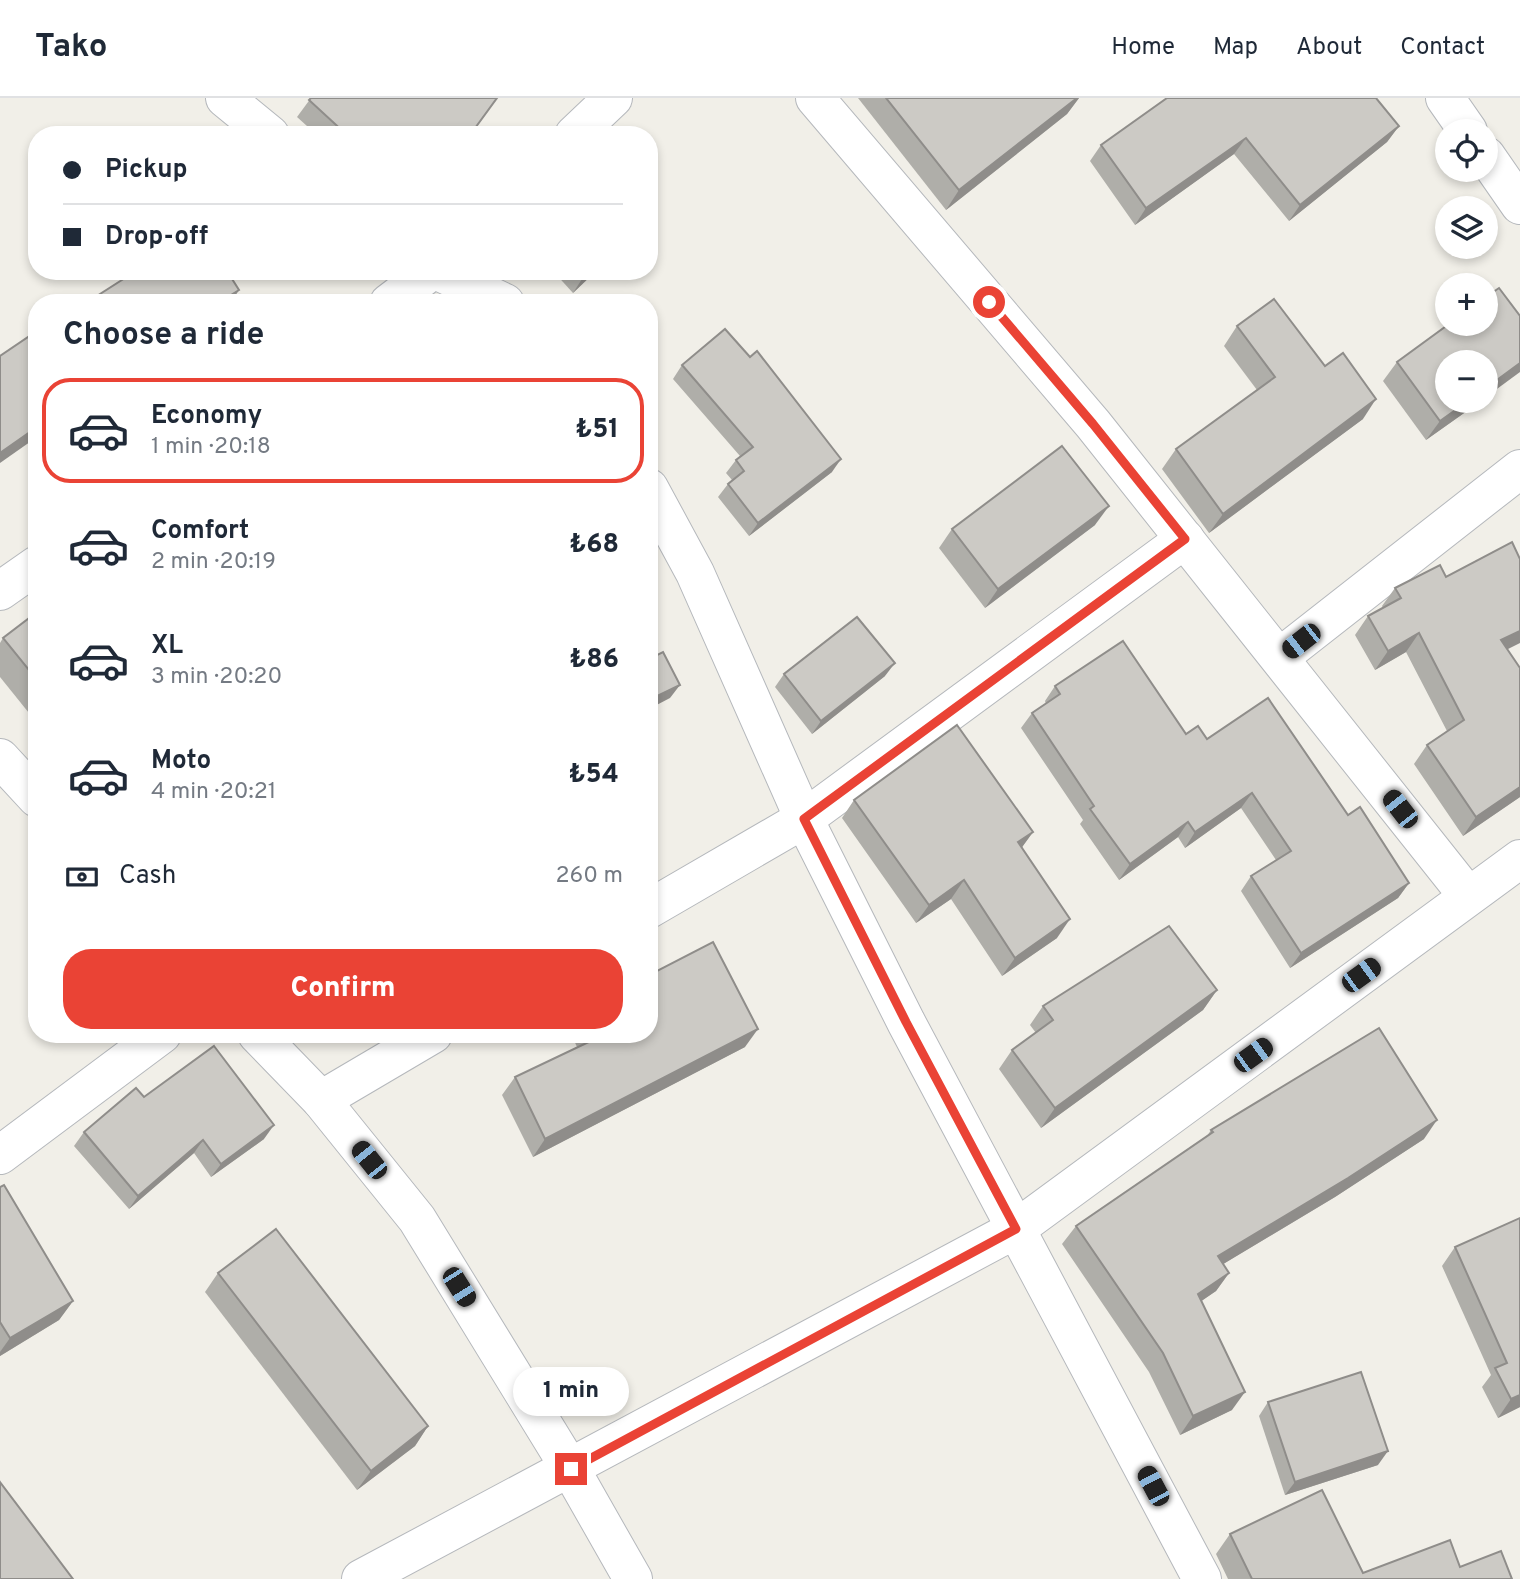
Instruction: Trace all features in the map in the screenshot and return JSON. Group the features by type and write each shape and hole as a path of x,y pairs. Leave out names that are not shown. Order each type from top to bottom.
{"street":[{"path":"225,98 259,126"},
{"path":"583,126 613,98"},
{"path":"815,98 1093,424 1468,896"},
{"path":"1444,98 1459,119"},
{"path":"1498,173 1520,205"},
{"path":"401,294 419,280"},
{"path":"457,280 486,294"},
{"path":"1280,657 1520,469"},
{"path":"658,505 695,573 804,819 906,1022 1202,1579"},
{"path":"658,904 804,819 1185,539"},
{"path":"0,592 28,572"},
{"path":"0,758 28,788"},
{"path":"361,1579 1016,1229 1520,859"},
{"path":"0,1156 150,1043"},
{"path":"266,1043 321,1100 417,1219 571,1469 633,1579"},
{"path":"321,1100 418,1043"}],"building":[{"path":"497,98 477,126 337,126 309,100"},
{"path":"886,98 1077,98 959,190"},
{"path":"1167,98 1376,98 1399,126 1300,205 1246,138 1146,208 1101,145"},
{"path":"122,280 233,280 239,290 233,294 100,294"},
{"path":"1498,289 1520,316 1520,363 1498,379 1498,350 1435,350 1435,413 1451,413 1440,421 1397,362 1435,334 1498,336"},
{"path":"1274,299 1325,366 1343,353 1376,399 1223,514 1176,449 1275,377 1237,326"},
{"path":"725,329 750,357 757,351 841,459 758,523 728,484 744,471 736,460 753,447 682,365"},
{"path":"28,337 28,433 0,453 0,356"},
{"path":"1062,446 1109,506 998,589 952,529"},
{"path":"1512,542 1520,559 1520,631 1501,640 1520,668 1520,787 1476,817 1427,745 1464,720 1419,633 1388,651 1368,616 1401,598 1395,588 1440,565 1446,577"},
{"path":"857,617 895,663 821,721 784,674"},
{"path":"28,619 28,669 3,638"},
{"path":"1123,641 1186,734 1198,726 1207,739 1268,698 1348,815 1360,807 1409,883 1301,953 1251,876 1291,851 1252,793 1195,832 1188,822 1130,864 1090,809 1094,806 1032,713 1060,694 1055,686"},
{"path":"663,652 680,685 658,696 658,654"},
{"path":"957,725 1033,832 1018,842 1070,919 1015,958 964,880 929,905 854,800"},
{"path":"1169,926 1217,990 1055,1108 1012,1050 1053,1020 1043,1006"},
{"path":"713,942 758,1029 545,1139 515,1077 587,1043 658,1043 658,970"},
{"path":"1379,1028 1437,1120 1348,1178 1218,1256 1229,1273 1198,1294 1245,1392 1193,1416 1163,1353 1076,1226 1213,1132 1211,1130"},
{"path":"214,1046 274,1125 221,1164 203,1140 138,1196 84,1132 136,1088 144,1097"},
{"path":"4,1185 73,1301 10,1338 0,1322 0,1187"},
{"path":"1520,1218 1520,1395 1511,1399 1495,1368 1507,1363 1455,1247"},
{"path":"276,1229 428,1426 371,1471 218,1273"},
{"path":"1361,1372 1388,1451 1295,1482 1268,1402"},
{"path":"0,1482 73,1579 0,1579"},
{"path":"1322,1490 1363,1573 1450,1540 1460,1567 1501,1551 1512,1579 1252,1579 1230,1534"}],"route":[{"path":"571,1469 1016,1229 906,1022 804,819 1185,539 1093,424 989,302"}]}
